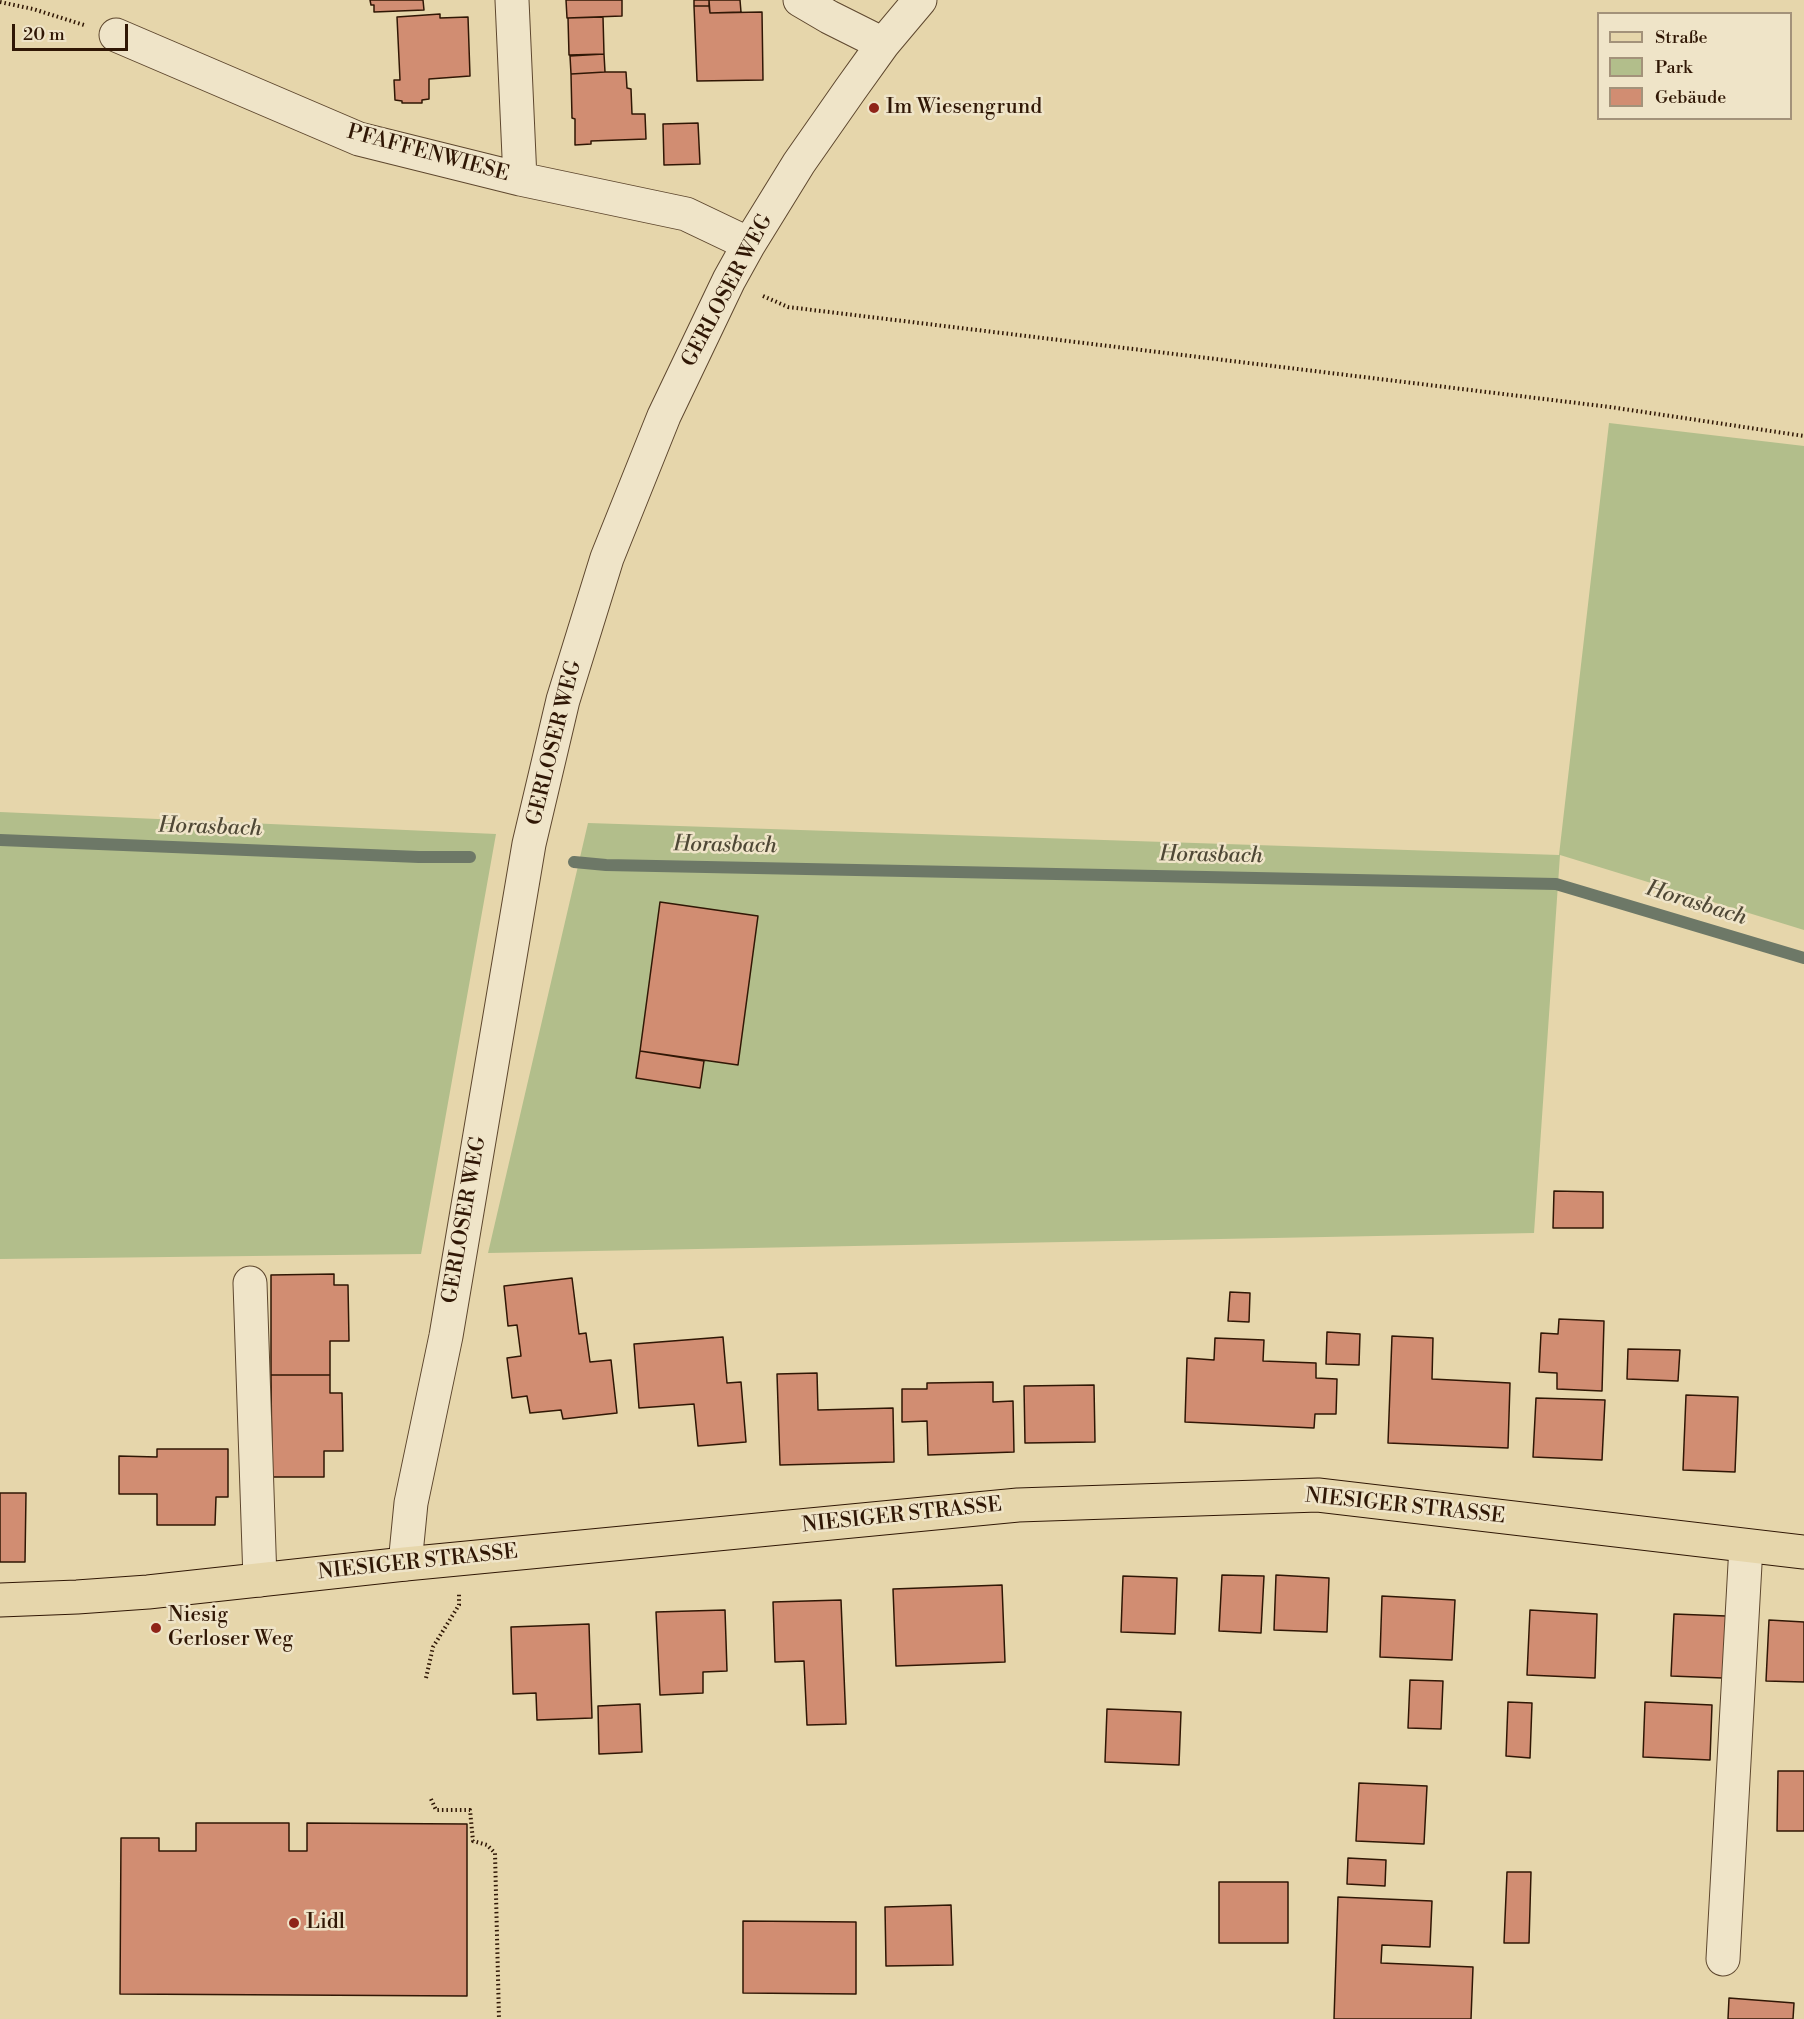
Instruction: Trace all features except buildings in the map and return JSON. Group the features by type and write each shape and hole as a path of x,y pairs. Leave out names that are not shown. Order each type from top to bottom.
{"main road":[{"name":"NIESIGER STRASSE","path":"0,1600 89,1596 261,1580 1018,1505 1318,1495 1804,1552"}],"street":[{"path":"512,0 520,179"},
{"path":"800,0 883,44"},
{"name":"GERLOSER WEG","path":"405,1564 411,1503 448,1324 529,844 563,700 606,558 664,416 729,280 749,244 799,163 883,44 920,0"},
{"name":"PFAFFENWIESE","path":"116,35 359,139 520,179 686,214 749,244"},
{"path":"250,1283 261,1580"},
{"path":"1723,1959 1746,1546"}],"path":[{"path":"0,2 33,9 116,35"},
{"path":"729,280 788,307 1610,407 1804,436"},
{"path":"426,1678 433,1647 459,1605 459,1559"},
{"path":"431,1799 436,1810 470,1810 473,1841 487,1845 495,1853 499,2019"}],"green space":[{"path":"1609,423 1804,446 1804,930 1560,855 1534,1233 488,1253 588,823 1559,855"},
{"path":"0,812 496,834 421,1254 0,1259"}],"waterway":[{"name":"Horasbach","path":"0,840 419,857 470,857"},
{"name":"Horasbach","path":"574,862 606,865 1556,884 1804,958"}],"place":[{"name":"Im Wiesengrund","path":"874,108"},
{"name":"Niesig Gerloser Weg","path":"156,1628"},
{"name":"Lidl","path":"294,1923"}]}
